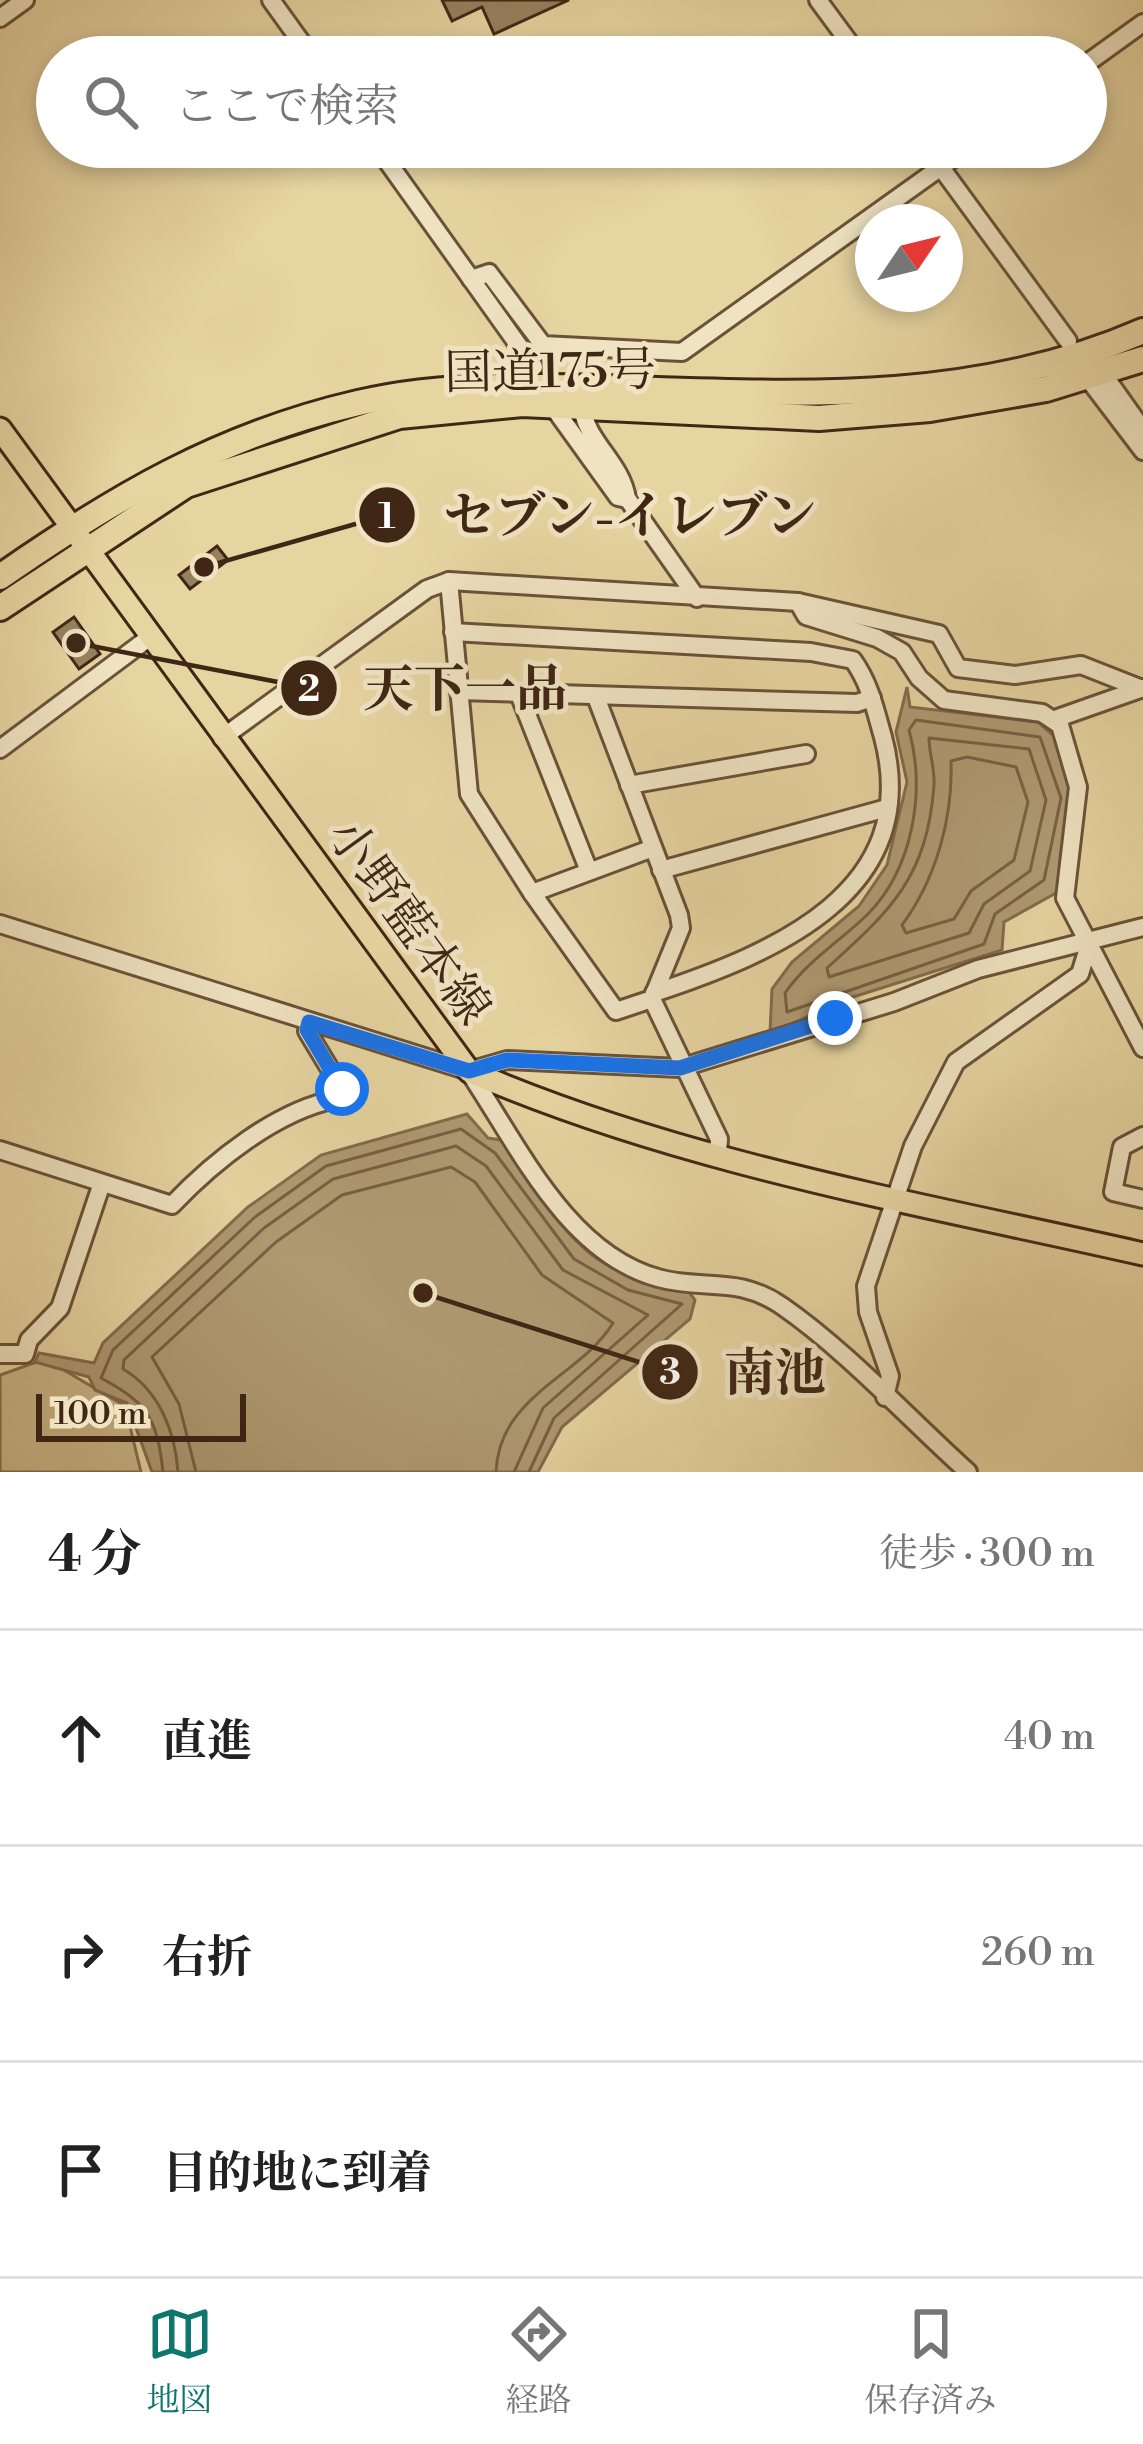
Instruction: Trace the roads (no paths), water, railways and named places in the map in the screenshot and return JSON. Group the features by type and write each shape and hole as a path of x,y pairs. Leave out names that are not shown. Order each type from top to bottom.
{"highway":[{"name":"国道175号","path":"0,577 156,475 293,422 362,402 533,376 578,413 819,418 930,409 1086,365 1143,331"},
{"name":"国道175号","path":"0,608 186,485 399,416 555,396 920,390 1143,359"}],"main road":[{"name":"小野藍本線","path":"0,429 469,1071 562,1112 898,1199 1143,1254"}],"street":[{"path":"0,18 26,0"},
{"path":"271,0 297,36"},
{"path":"818,0 845,36"},
{"path":"1107,49 1143,23"},
{"path":"391,168 471,279 490,288 618,496 628,499"},
{"path":"471,279 489,273 543,345 682,352 940,168"},
{"path":"942,168 1016,269 1010,274 1143,430"},
{"path":"471,279 471,288 533,376"},
{"path":"1086,365 1143,448"},
{"path":"578,413 625,482 628,499 697,598"},
{"path":"449,581 453,632 470,794 604,1000 616,1010 721,971 834,908 855,887 878,844 894,779 872,698 853,661 811,652 453,632"},
{"path":"223,738 427,589 449,581 798,602 939,634 958,668 1015,675 1081,665 1142,689"},
{"path":"798,602 806,616 902,652 944,700 1042,712 1055,719 1078,787 1065,898 1143,1048"},
{"path":"0,749 150,638"},
{"path":"1055,719 1142,689"},
{"path":"459,691 857,703 872,698"},
{"path":"519,694 589,872"},
{"path":"596,697 680,928 653,996 680,1068 719,1139 718,1153"},
{"path":"629,785 806,754"},
{"path":"661,870 887,808"},
{"path":"532,893 653,848"},
{"path":"0,924 469,1071 507,1060 680,1068 1143,928"},
{"path":"885,1397 890,1376 868,1312 866,1286 913,1147 956,1062 1080,974 1086,944"},
{"path":"0,1150 172,1205 236,1150 298,1111 336,1099 342,1089 307,1030 309,1022"},
{"path":"469,1071 586,1238 631,1268 662,1280 732,1282 782,1306 968,1472"},
{"path":"1143,1136 1122,1147 1113,1192 1143,1199"},
{"path":"0,1354 25,1354 29,1340 60,1308 101,1186"}],"water":[{"path":"907,687 910,707 1038,722 1054,736 1071,786 1073,811 1056,893 1004,922 1002,950 853,997 770,1033 772,989 792,962 859,906 887,865 907,782 896,732"},
{"path":"467,1114 488,1138 501,1140 556,1218 596,1258 651,1283 686,1288 695,1300 690,1319 562,1427 538,1472 152,1472 127,1403 95,1390 89,1377 35,1362 39,1353 94,1363 103,1343 248,1207 321,1155"}],"place":[{"name":"セブン-イレブン","path":"204,567"},
{"name":"天下一品","path":"76,643"},
{"name":"南池","path":"423,1293"}]}
